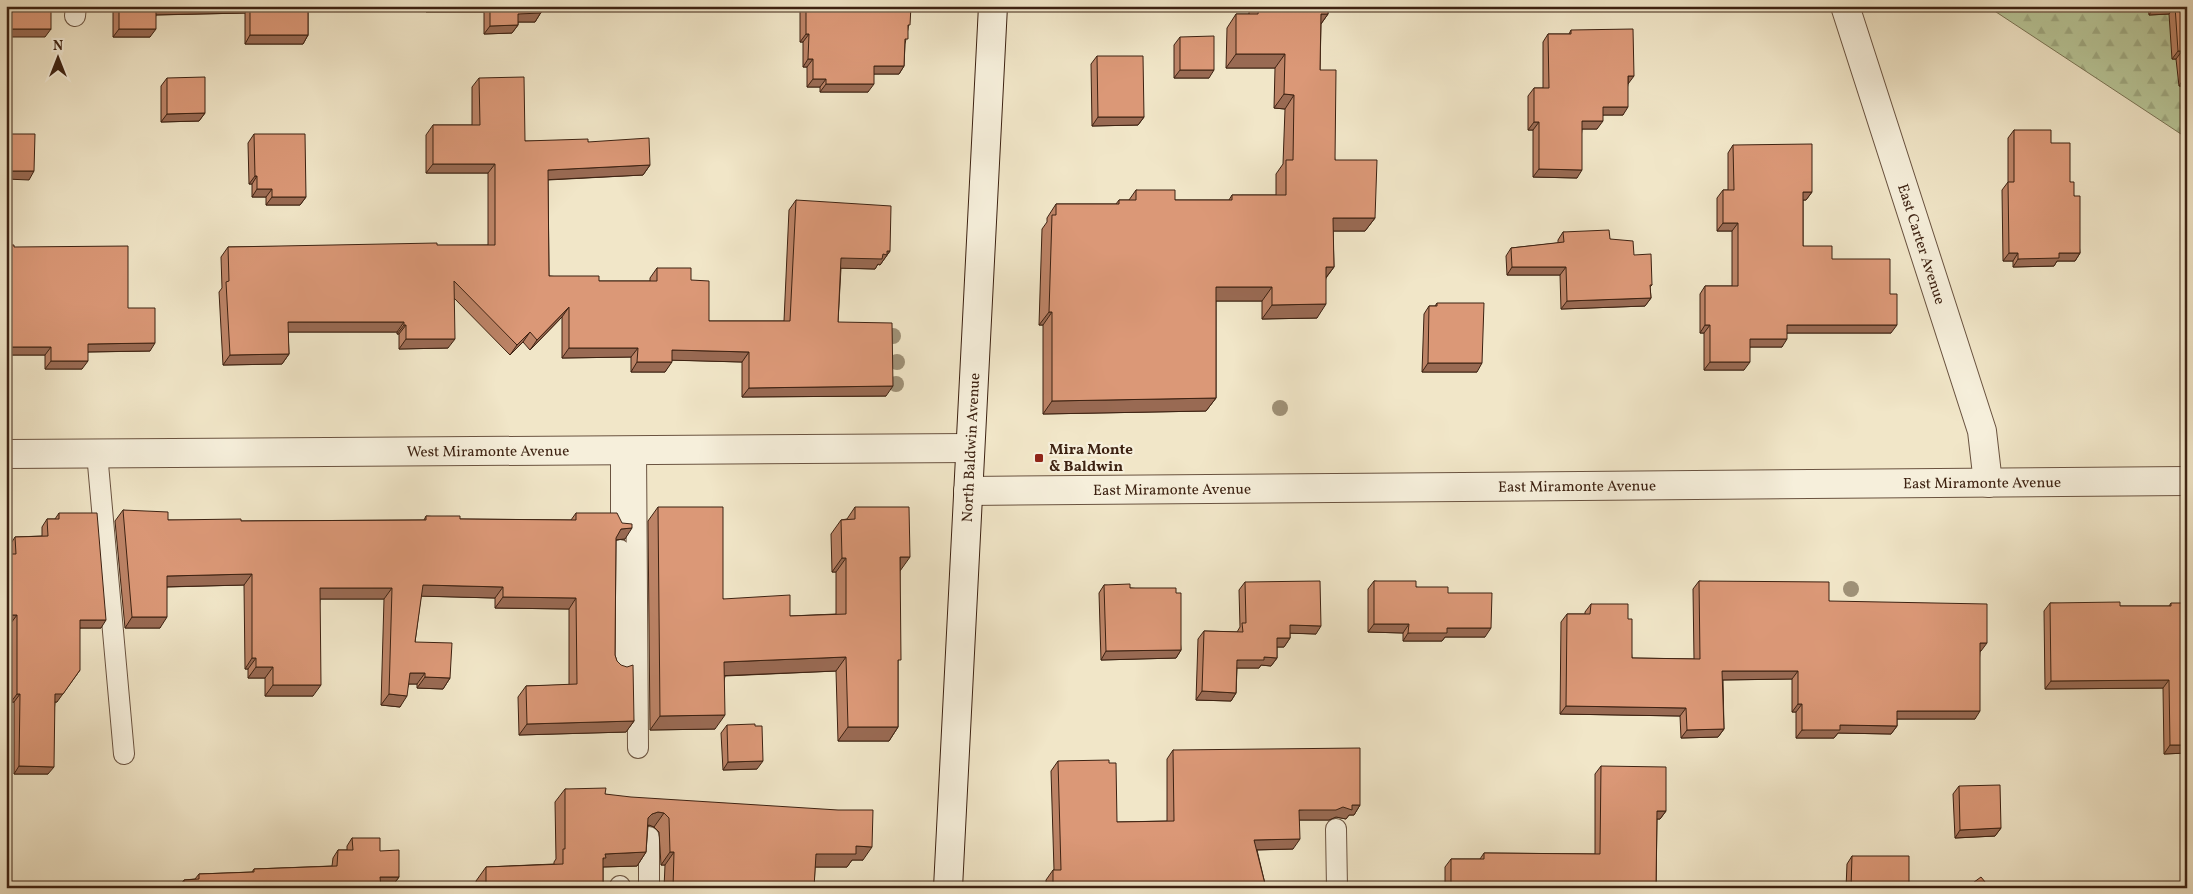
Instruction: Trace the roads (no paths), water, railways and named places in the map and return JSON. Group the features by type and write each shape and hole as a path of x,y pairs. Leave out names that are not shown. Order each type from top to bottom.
{"street":[{"name":"North Baldwin Avenue","path":"948,888 993,6"},
{"name":"East Carter Avenue","path":"1845,6 1982,431 1988,483"},
{"name":"West Miramonte Avenue","path":"6,454 970,448"},
{"name":"East Miramonte Avenue","path":"968,491 2187,481"}],"lane":[{"path":"621,524 628,450"},
{"path":"628,450 638,748"},
{"path":"97,453 124,754"},
{"path":"619,666 620,550"},
{"path":"1336,829 1337,888"},
{"path":"649,837 649,888"}],"place":[{"name":"Mira Monte & Baldwin","path":"1039,458"}]}
